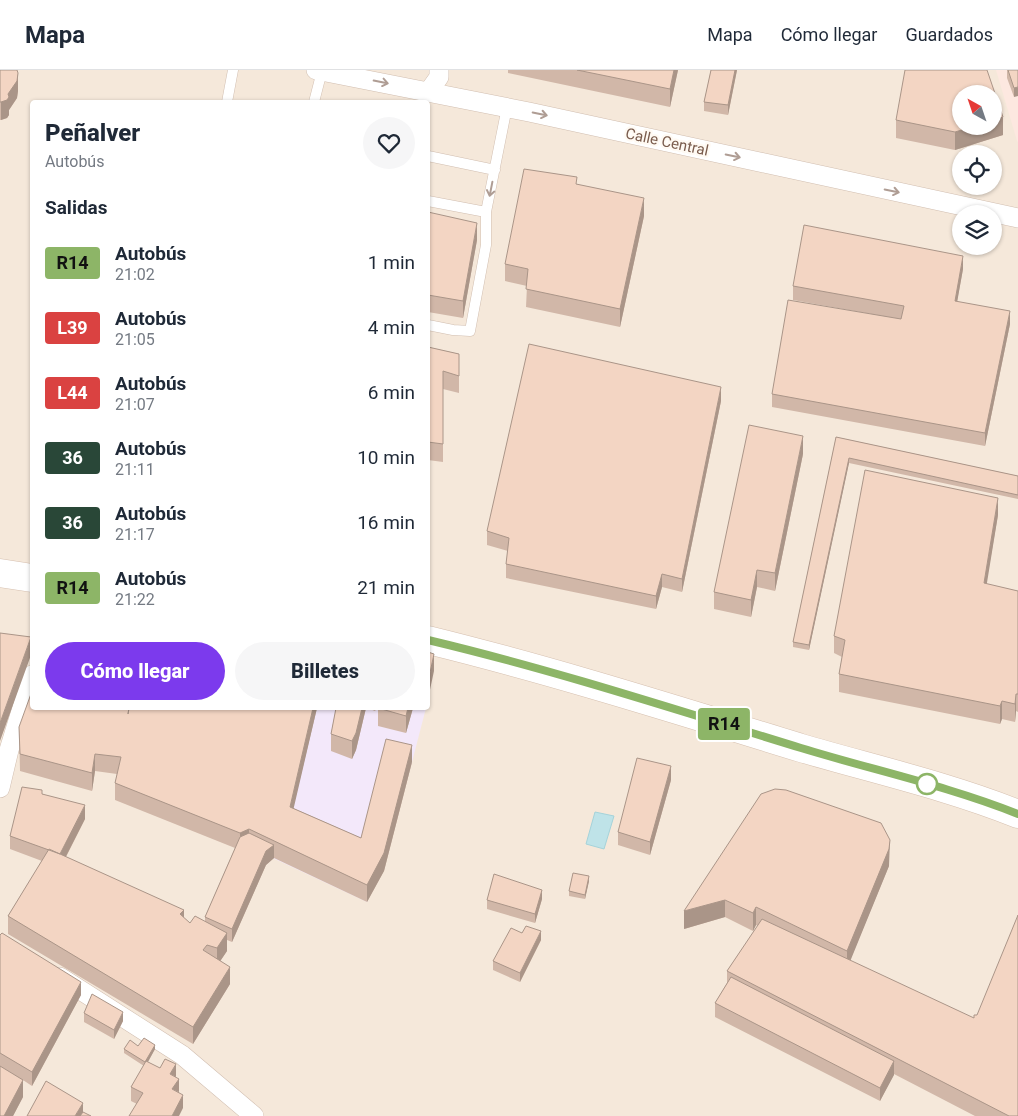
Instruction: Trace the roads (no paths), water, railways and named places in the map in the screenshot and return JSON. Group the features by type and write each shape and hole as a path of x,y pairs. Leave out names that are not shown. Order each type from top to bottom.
{"main road":[{"path":"0,573 30,578"},
{"path":"430,641 526,665 802,748 984,800 1018,814"},
{"path":"984,800 1018,804"}],"street":[{"path":"430,91 439,77 439,70"},
{"name":"Calle Central","path":"319,71 507,107 1018,218"},
{"path":"0,788 9,750 30,682"},
{"path":"42,966 182,1055 254,1116"}],"lane":[{"path":"227,100 233,70"},
{"path":"314,100 319,71"},
{"path":"430,325 470,331 486,245 486,212 507,107"},
{"path":"430,156 495,170"},
{"path":"430,201 486,212"}],"water":[{"path":"595,812 614,816 604,849 586,844"}]}
